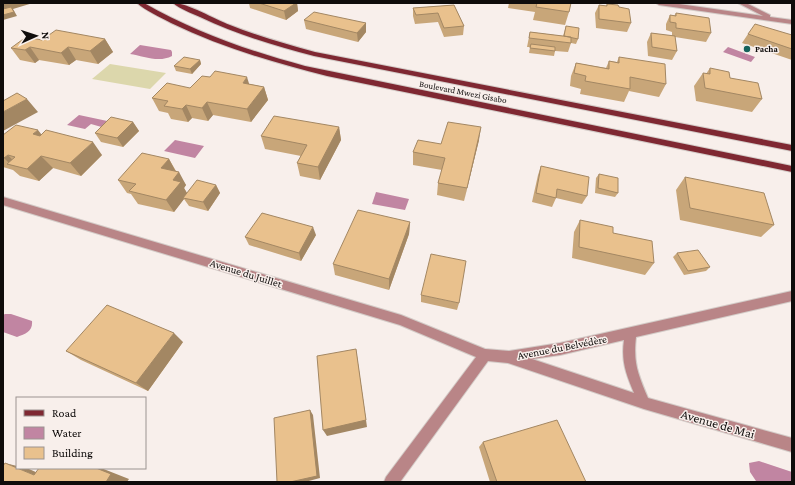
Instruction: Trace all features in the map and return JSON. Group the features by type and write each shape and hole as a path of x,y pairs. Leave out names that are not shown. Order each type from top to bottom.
{"main road":[{"name":"Boulevard Mwezi Gisabo","path":"140,3 161,16 195,32 270,59 299,67 553,111 792,148"},
{"name":"Boulevard Mwezi Gisabo","path":"176,3 198,15 239,32 314,54 792,169"}],"street":[{"path":"659,3 792,22"},
{"path":"741,3 792,27"},
{"name":"Avenue du Juillet","path":"3,201 401,320 485,355"},
{"name":"Avenue du Belvédère","path":"485,355 510,357 560,349 792,296"},
{"path":"631,334 628,354 631,371 644,403"},
{"path":"391,482 485,355"},
{"name":"Avenue de Mai","path":"510,357 644,403 792,446"}],"shaded area":[{"path":"110,64 166,73 150,89 92,79"}],"water":[{"path":"140,45 171,50 172,56 156,59 130,54"},
{"path":"728,47 755,57 751,62 723,52"},
{"path":"79,115 112,122 105,128 91,124 85,129 67,125"},
{"path":"175,140 204,146 195,158 164,151"},
{"path":"376,192 409,199 405,210 372,204"},
{"path":"11,314 32,321 30,330 17,337 3,332 3,315"},
{"path":"759,461 792,472 792,482 756,481 750,472 749,463"}],"building":[{"path":"259,3 296,3 284,11"},
{"path":"537,3 571,3 569,12 536,7"},
{"path":"607,4 618,5 619,7 629,9 631,23 599,19 599,5 607,6"},
{"path":"454,5 464,26 444,28 438,13 416,15 413,8"},
{"path":"11,7 14,12 3,15 3,9"},
{"path":"314,12 366,23 357,33 304,20"},
{"path":"676,13 709,18 711,33 676,28 676,23 670,22 670,15 676,16"},
{"path":"755,24 792,35 792,49 748,34"},
{"path":"566,26 579,28 578,39 564,36"},
{"path":"56,30 105,39 90,51 68,47 61,53 30,47 25,50 11,48 26,37 42,40"},
{"path":"530,32 571,37 571,43 529,38"},
{"path":"651,33 675,36 677,51 652,47"},
{"path":"531,44 555,47 555,51 530,48"},
{"path":"184,57 200,60 190,69 174,66"},
{"path":"619,57 665,64 666,84 630,77 630,89 585,81 586,76 574,73 576,63 609,69 609,61 619,63"},
{"path":"710,68 729,72 730,78 758,83 762,99 705,88 703,73 710,74"},
{"path":"215,71 247,77 243,83 264,87 247,109 207,102 202,108 186,105 182,109 164,106 168,101 152,98 167,83 190,88 202,76 210,77"},
{"path":"17,93 27,99 3,112 3,101"},
{"path":"274,116 339,127 318,167 297,163 307,145 261,136"},
{"path":"111,117 133,122 117,138 95,133"},
{"path":"448,122 481,127 467,188 438,183 445,158 413,152 418,140 441,144"},
{"path":"16,125 38,130 33,134 40,136 46,130 93,142 70,163 41,156 27,169 7,164 15,157 8,155 3,158 3,135"},
{"path":"142,153 169,159 161,168 179,172 173,180 181,182 166,200 129,191 136,184 118,180"},
{"path":"541,166 589,177 587,196 557,189 556,198 536,193"},
{"path":"599,174 618,178 618,193 598,188"},
{"path":"685,177 764,193 774,225 690,208"},
{"path":"197,180 216,185 203,202 183,198"},
{"path":"358,210 410,222 389,279 333,264"},
{"path":"262,213 313,227 299,253 245,237"},
{"path":"580,220 613,227 613,233 652,241 654,263 579,247"},
{"path":"698,250 710,267 688,271 677,253"},
{"path":"431,254 466,261 459,303 421,295"},
{"path":"107,305 174,333 136,383 66,351"},
{"path":"356,349 366,420 323,430 317,356"},
{"path":"310,410 317,476 290,482 277,482 274,418"},
{"path":"557,420 586,482 497,482 483,442"},
{"path":"5,463 16,468 16,469 34,475 38,469 98,469 111,474 106,482 3,482 3,466"}],"place":[{"name":"Pacha","path":"747,49"}]}
